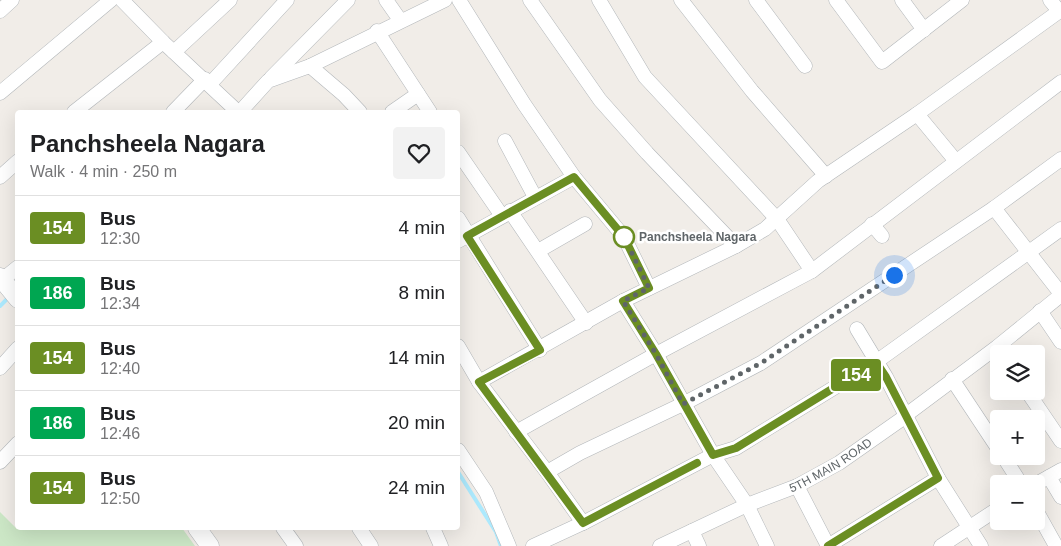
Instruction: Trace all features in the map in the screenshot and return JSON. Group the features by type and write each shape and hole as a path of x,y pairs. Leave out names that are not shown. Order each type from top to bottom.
{"street":[{"path":"0,11 12,0"},
{"path":"0,93 111,0"},
{"path":"122,0 163,42 237,110"},
{"path":"174,52 230,0"},
{"path":"175,110 207,82 287,0"},
{"path":"241,110 348,0"},
{"path":"386,0 400,20"},
{"path":"268,81 310,66 444,0"},
{"path":"459,0 524,104 574,177 624,237 649,288"},
{"path":"530,0 600,100 647,154 736,246"},
{"path":"599,0 645,77 777,219 812,271"},
{"path":"681,0 752,91 826,176"},
{"path":"756,0 805,66"},
{"path":"836,0 882,62 962,0"},
{"path":"902,0 924,30"},
{"path":"479,382 540,350 623,301 736,246 777,219 826,176 917,114 1060,11 1050,0"},
{"path":"377,32 429,110"},
{"path":"77,110 163,42"},
{"path":"310,66 344,95 358,110"},
{"path":"516,432 656,354 812,271 955,160 1061,82"},
{"path":"395,110 418,94"},
{"path":"917,114 955,160"},
{"path":"506,142 535,198"},
{"path":"460,155 538,251 586,323"},
{"path":"547,472 580,453 683,404 761,363 994,208 1061,159"},
{"path":"0,177 15,164"},
{"path":"540,350 462,239 574,177"},
{"path":"994,208 1061,294"},
{"path":"538,251 585,224"},
{"path":"872,224 882,236"},
{"path":"533,546 583,523 713,455 736,448 876,362 1030,254 1061,229"},
{"path":"9,289 15,274"},
{"name":"5TH MAIN ROAD","path":"1005,345 1040,311 1061,294"},
{"path":"623,301 656,354 713,455 747,505 767,546"},
{"path":"1040,311 1061,342"},
{"path":"857,329 906,415 938,478 982,546"},
{"path":"460,349 479,382 583,523"},
{"path":"0,368 15,351"},
{"name":"5TH MAIN ROAD","path":"660,546 747,505 796,486 839,463 952,379 990,356"},
{"path":"952,379 990,436"},
{"path":"1034,400 1061,441"},
{"path":"0,462 15,446"},
{"path":"460,453 486,492 509,546"},
{"path":"1055,473 1061,497"},
{"path":"796,486 828,546 938,478"},
{"path":"941,546 990,514"},
{"path":"1045,526 1056,546"},
{"path":"199,530 210,546"},
{"path":"284,530 296,546"},
{"path":"360,530 371,546"},
{"path":"434,530 442,546"},
{"path":"692,531 699,546"}],"green space":[{"path":"0,512 15,527 15,530 183,530 195,546 0,546"}],"waterway":[{"path":"0,306 9,297"},
{"path":"460,475 496,532 501,546"}],"bus line":[{"name":"154","path":"697,463 583,523 479,382 540,350 467,236 574,177 624,237 649,288 623,301 656,354 713,455 736,448 876,362 886,377 938,478 828,546"}],"place":[{"name":"Panchsheela Nagara","path":"624,237"}],"route":[{"path":"624,237 649,288 623,301 656,354 683,404 761,363 894,275"}]}
